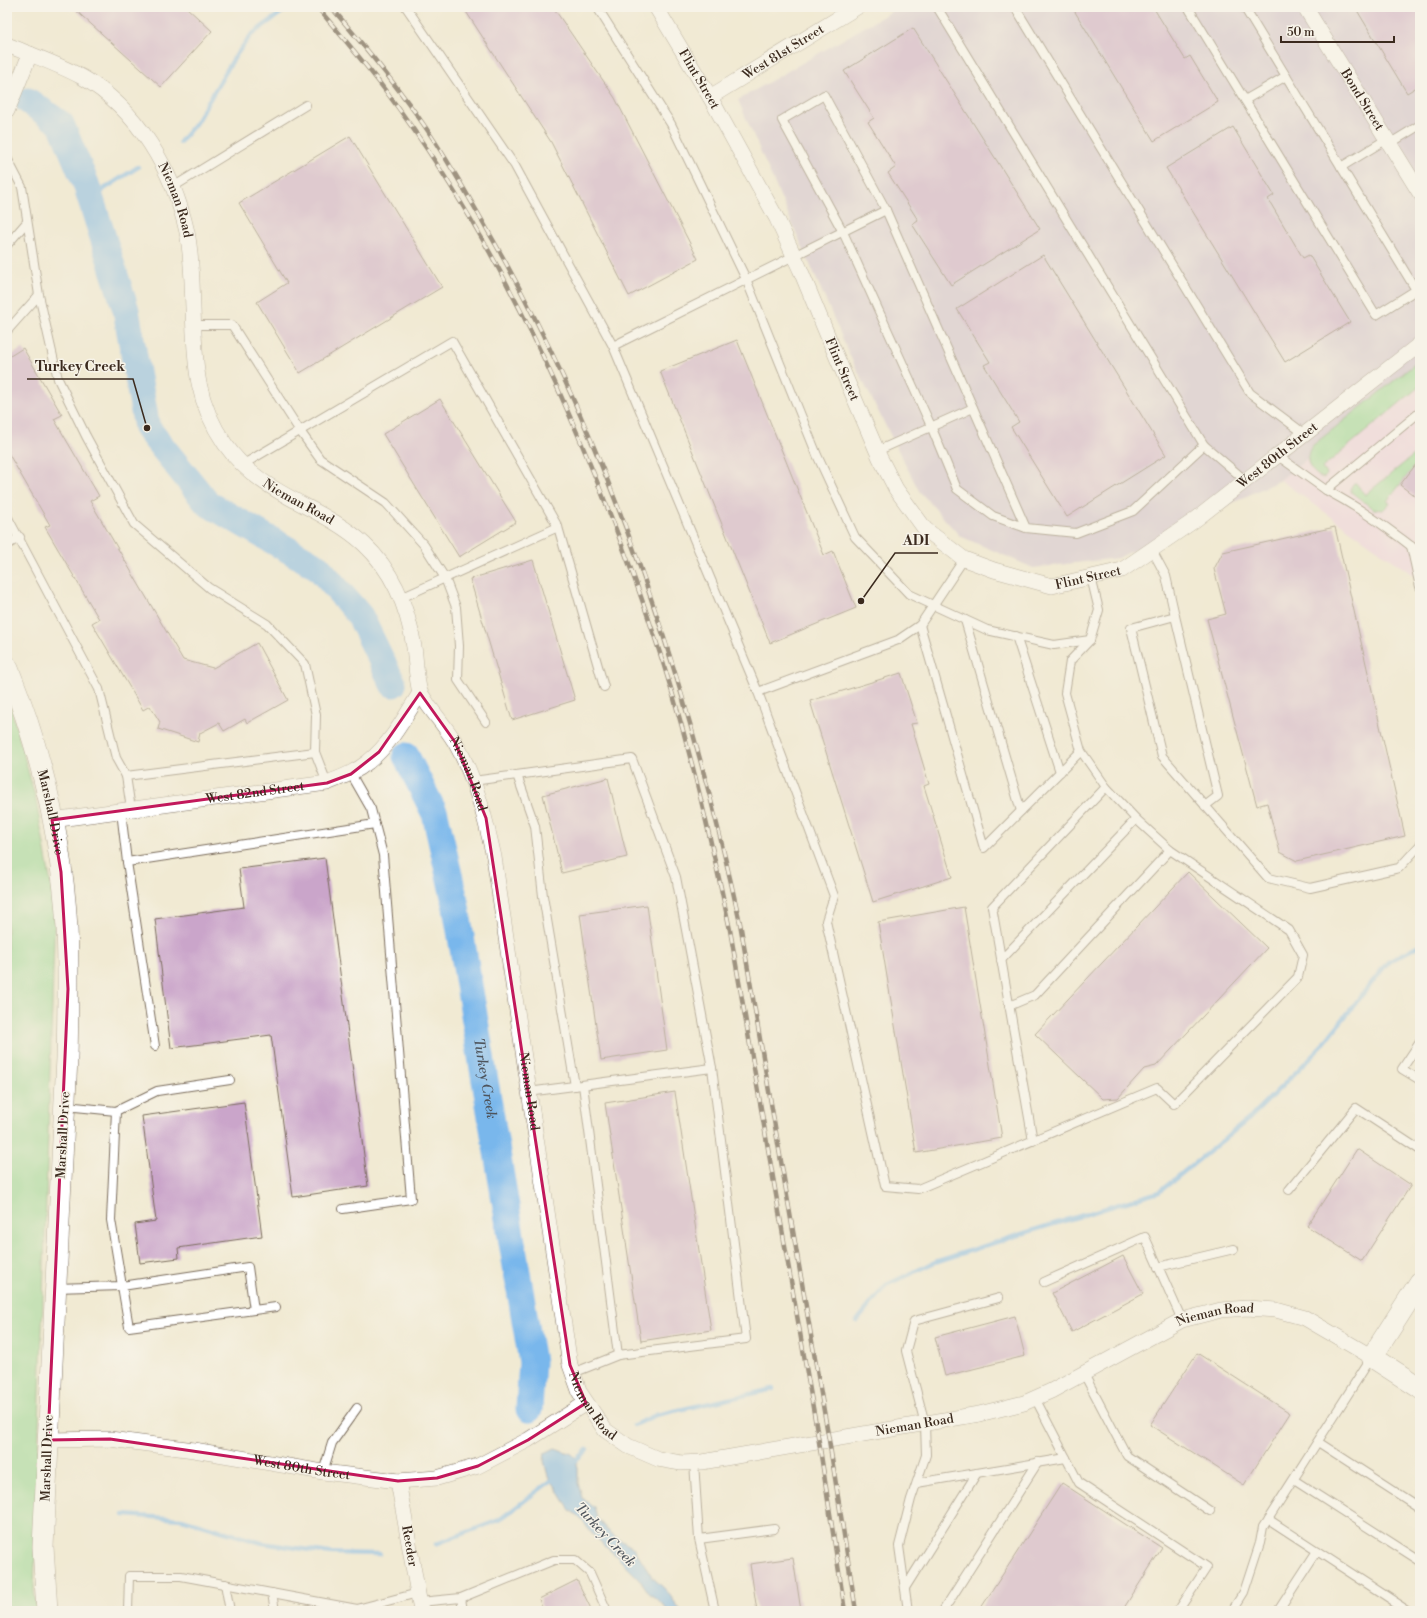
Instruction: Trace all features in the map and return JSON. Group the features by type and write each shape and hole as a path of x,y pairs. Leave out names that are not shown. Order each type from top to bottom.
{"street":[{"name":"Flint Street","path":"656,7 710,97 777,219 877,451 896,489 925,529 964,559 994,570 1052,586 1122,570 1133,563"},
{"name":"West 81st Street","path":"710,97 857,7"},
{"name":"Bond Street","path":"1305,7 1420,193"},
{"name":"Nieman Road","path":"7,45 81,76 103,91 115,102 151,145 162,162 177,197 187,234 191,261 196,371 201,394 211,420 221,438 242,465 259,480 352,534 374,554 391,577 401,598 412,632 420,693 455,742 473,781 486,818 494,857 570,1365 580,1393 605,1430 628,1446 658,1459 682,1463 819,1442 979,1414 1024,1403 1035,1398 1084,1374 1182,1320 1221,1310 1247,1308 1276,1310 1305,1318 1372,1357 1420,1388"},
{"path":"7,111 30,54"},
{"name":"West 80th Street","path":"1133,563 1195,520 1306,435 1420,344"},
{"name":"Marshall Drive","path":"7,666 21,701 36,746 52,820 61,872 66,926 68,989 64,1106 43,1547 47,1611"},
{"name":"West 82nd Street","path":"52,820 327,783 351,774 379,752 390,739 420,693"},
{"path":"1372,1357 1420,1282"},
{"name":"West 80th Street","path":"48,1440 110,1439 194,1450 323,1472 398,1481 436,1478 478,1466 528,1440 586,1404"},
{"name":"Reeder","path":"398,1481 420,1602"}],"lane":[{"path":"406,7 515,166 614,346 758,692 834,896 826,921 885,1186 918,1189 1157,1088 1174,1104 1298,977 1303,955 1289,930 1170,850 1136,820 1106,787 1081,751 1065,693 1070,661 1090,640 1099,610 1091,577"},
{"path":"597,7 671,124 746,279 817,455 856,538 910,594 987,630 1054,645 1090,640"},
{"path":"937,7 1204,445 1246,481"},
{"path":"1015,7 1250,393 1306,435"},
{"path":"1188,7 1376,315 1416,290 1244,7"},
{"path":"1245,100 1286,76"},
{"path":"1026,528 886,210 824,95 782,120 843,232 931,426 957,489 993,516 1026,528 1076,533 1133,510 1204,445"},
{"path":"173,188 306,105"},
{"path":"1341,167 1420,125"},
{"path":"7,158 22,186 26,223 39,295 58,379 86,436 134,524 209,588 267,624 305,664 316,715 315,752 327,783"},
{"path":"614,346 793,255 886,210"},
{"path":"7,245 26,223"},
{"path":"7,331 39,295"},
{"path":"194,325 232,325 300,431 320,459 386,503 424,545 445,578 456,607 459,646 458,680 486,722"},
{"path":"242,465 452,341 558,527 604,687"},
{"path":"877,451 972,408"},
{"path":"1326,490 1420,412"},
{"path":"1278,456 1326,490 1348,501 1420,553"},
{"path":"7,516 20,537 98,689 116,758 126,776 127,862 155,1046"},
{"path":"401,598 558,527"},
{"path":"7,545 20,537"},
{"path":"1411,546 1420,586"},
{"path":"1152,550 1166,576 1218,796 1205,806"},
{"path":"758,692 898,640 920,625 964,559"},
{"path":"1175,616 1131,628 1162,756 1268,878 1310,888 1399,868 1420,845"},
{"path":"965,620 1021,811"},
{"path":"920,625 984,848 1081,751"},
{"path":"1016,636 1060,772"},
{"path":"126,776 315,752"},
{"path":"473,781 632,759 676,877 712,1068 746,1339 618,1355 573,1373"},
{"path":"343,1208 411,1199 383,855 371,809 351,774"},
{"path":"517,775 535,826 543,896 574,1086"},
{"path":"1033,1141 992,907 1106,787"},
{"path":"1001,960 1136,820"},
{"path":"127,862 375,824"},
{"path":"1009,1006 1035,995 1170,850"},
{"path":"1420,1042 1402,1069 1420,1080"},
{"path":"528,1092 712,1068"},
{"path":"64,1106 116,1110 157,1090 230,1080"},
{"path":"583,1085 618,1355"},
{"path":"1289,1190 1356,1108 1420,1150"},
{"path":"116,1110 111,1220 129,1327 276,1307"},
{"path":"1044,1282 1145,1236 1182,1320"},
{"path":"1158,1267 1234,1249"},
{"path":"55,1288 122,1286 248,1267 254,1310"},
{"path":"908,1611 899,1546 926,1455 925,1424 906,1351 914,1321 999,1298"},
{"path":"1232,1611 1244,1592 1264,1526 1372,1357"},
{"path":"1084,1374 1127,1456 1210,1511"},
{"path":"1035,1398 1079,1483 1207,1567 1178,1611"},
{"path":"323,1472 332,1443 357,1408"},
{"path":"1318,1442 1420,1508"},
{"path":"917,1483 1066,1458"},
{"path":"694,1462 699,1539 715,1611"},
{"path":"943,1611 1038,1462"},
{"path":"905,1588 977,1473"},
{"path":"1294,1480 1420,1561"},
{"path":"1268,1519 1409,1611"},
{"path":"699,1539 774,1529"},
{"path":"1278,1611 1317,1551"},
{"path":"128,1611 129,1576 181,1576 357,1609 461,1598 554,1560 575,1560 590,1573 607,1611"},
{"path":"225,1584 230,1611"},
{"path":"272,1593 275,1611"},
{"path":"461,1598 463,1611"},
{"path":"317,1601 319,1611"}],"highlighted area":[{"path":"420,693 455,742 486,818 570,1365 586,1403 528,1440 478,1466 437,1478 398,1481 110,1439 48,1440 68,989 61,872 52,820 327,783 351,774 379,752"}],"shaded area":[{"path":"899,7 1420,7 1420,371 1280,480 1118,558 1033,568 960,536 919,491 851,358 738,100"},
{"path":"1420,371 1420,580 1280,480"}],"green space":[{"path":"1420,360 1420,386 1322,468 1326,474 1325,477 1323,478 1318,476 1311,469 1308,461 1309,451 1312,446"},
{"path":"1420,450 1420,460 1387,501 1390,503 1383,510 1373,509 1351,492 1351,487 1354,483 1356,483 1365,495"},
{"path":"7,693 36,800 55,907 34,1591 37,1611 7,1611"}],"water":[{"path":"555,1448 572,1454 575,1457 578,1468 578,1483 582,1498 594,1507 597,1518 607,1530 634,1548 653,1578 666,1590 681,1611 667,1611 664,1605 649,1593 640,1580 592,1534 582,1520 569,1509 548,1476 544,1461 545,1453"}],"building":[{"path":"72,7 186,7 212,31 161,87"},
{"path":"463,7 553,7 615,98 698,259 629,296 551,142"},
{"path":"1072,7 1153,7 1185,59 1190,56 1218,102 1154,141"},
{"path":"1355,7 1420,7 1420,85 1407,93"},
{"path":"913,28 1040,229 951,285 912,224 918,220 888,173 896,167 868,122 874,118 844,71"},
{"path":"1233,127 1274,195 1268,199 1303,258 1309,255 1350,322 1285,362 1166,168"},
{"path":"350,136 442,287 300,373 257,302 287,283 239,203"},
{"path":"1043,255 1166,455 1067,517 1011,427 1019,422 984,365 990,362 957,309"},
{"path":"737,340 824,555 833,551 856,608 770,643 660,371"},
{"path":"23,348 62,415 54,419 99,496 90,501 183,660 213,668 257,643 288,700 247,723 245,719 224,731 219,723 200,733 198,742 158,729 160,722 150,706 143,710 92,623 99,619 45,527 50,525 7,451 7,358"},
{"path":"440,399 516,522 459,557 383,434"},
{"path":"1420,459 1420,500 1400,485"},
{"path":"1335,527 1405,836 1297,861 1280,852 1267,803 1257,806 1207,619 1226,614 1214,569 1223,552"},
{"path":"533,560 575,700 512,720 470,579"},
{"path":"901,673 917,723 911,724 929,784 924,786 952,877 873,902 810,701"},
{"path":"608,778 627,857 562,873 543,795"},
{"path":"325,858 368,1186 293,1197 271,1035 171,1048 155,919 244,907 239,869"},
{"path":"1188,872 1267,948 1156,1066 1144,1069 1118,1098 1103,1099 1035,1034"},
{"path":"647,905 667,1050 601,1060 580,914"},
{"path":"964,907 1002,1138 916,1153 878,922"},
{"path":"675,1092 711,1330 641,1341 605,1103"},
{"path":"244,1102 262,1236 178,1248 179,1258 140,1263 135,1224 156,1221 142,1116"},
{"path":"1357,1149 1411,1185 1362,1261 1307,1226"},
{"path":"1123,1256 1143,1294 1072,1332 1052,1293"},
{"path":"1015,1316 1025,1356 945,1376 935,1337"},
{"path":"1197,1353 1290,1413 1244,1485 1150,1425"},
{"path":"1062,1483 1162,1548 1122,1611 979,1611"},
{"path":"793,1558 801,1611 757,1611 750,1564"},
{"path":"577,1580 592,1611 543,1611 539,1599"}],"waterway":[{"path":"180,142 195,124 234,58 251,35 289,7"},
{"name":"Turkey Creek","path":"28,101 61,124 86,184 126,310 147,428 207,503 318,567 360,616 393,684"},
{"path":"92,205 104,189 138,167"},
{"name":"Turkey Creek","path":"406,756 435,814 455,901 532,1362 529,1409"},
{"path":"857,1321 886,1285 935,1262 1159,1192 1250,1118 1321,1047 1388,962 1420,945"},
{"path":"634,1425 656,1415 773,1389"},
{"path":"572,1463 587,1450"},
{"path":"436,1544 499,1520 556,1477"},
{"path":"124,1515 182,1519 262,1543 330,1553 379,1554"}],"railway":[{"path":"317,7 369,69 414,130 468,214 516,301 538,345 578,435 636,582 653,632 676,705 696,780 730,930 819,1442 845,1611"},
{"path":"331,7 417,115 438,146 496,245 538,325 577,407 612,490 643,575 697,748 720,835 740,923 829,1440 856,1611"}],"place":[{"name":"Turkey Creek","path":"147,428"},
{"name":"ADI","path":"861,601"}]}
